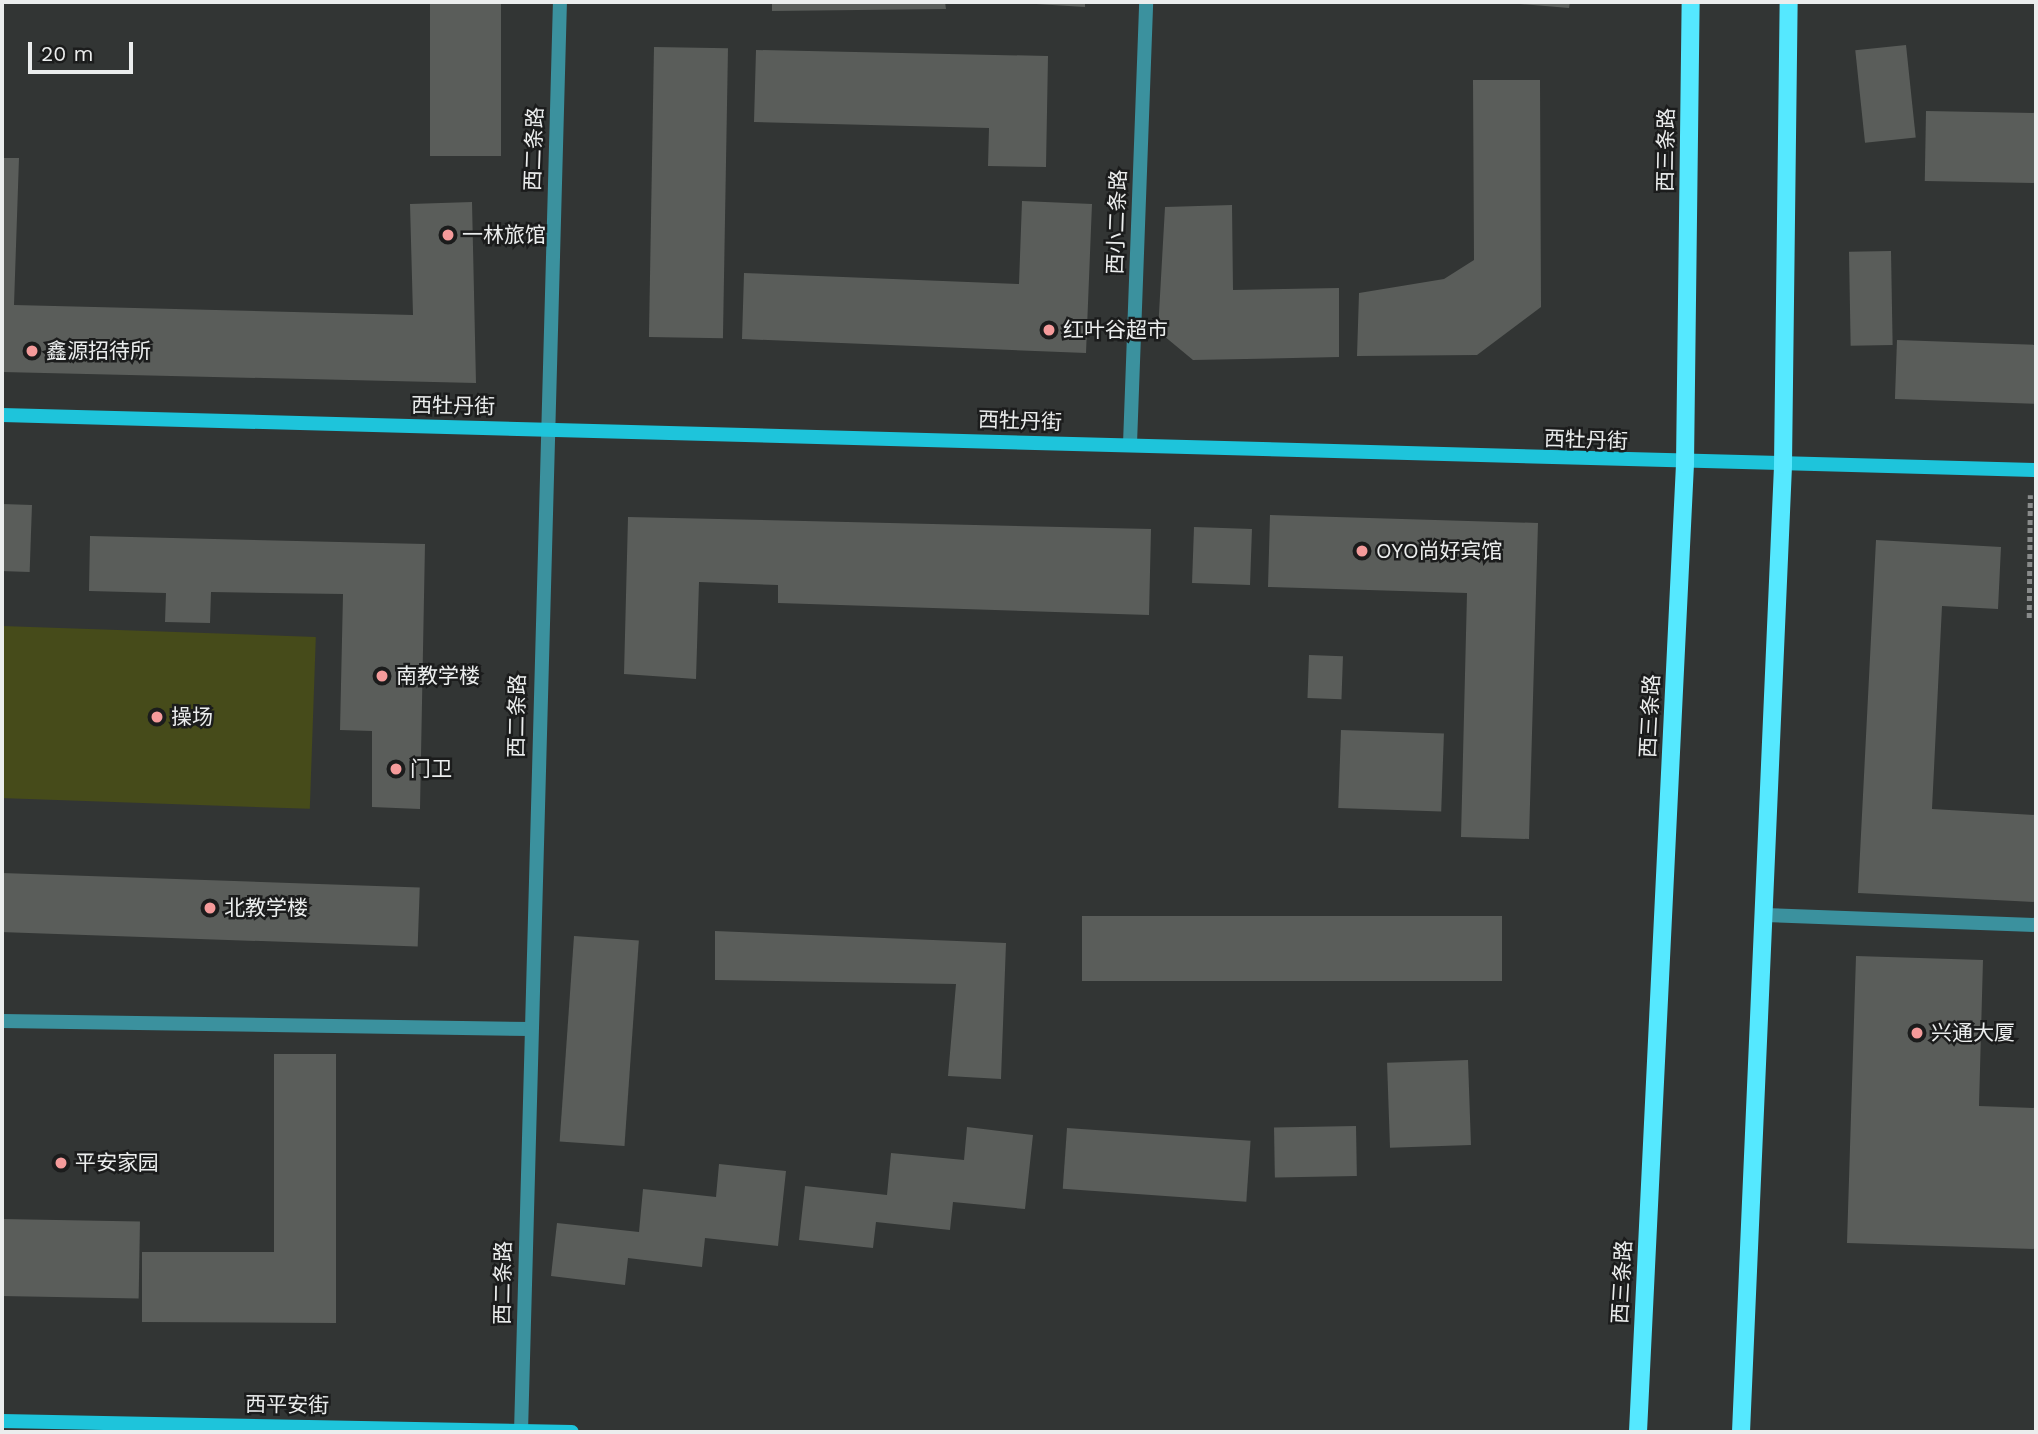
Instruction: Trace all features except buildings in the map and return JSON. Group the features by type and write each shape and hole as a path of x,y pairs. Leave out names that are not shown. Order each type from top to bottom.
{"main road":[{"name":"西三条路","path":"1638,1432 1685,464 1690,2"},
{"path":"1741,1432 1783,466 1789,2"},
{"name":"西牡丹街","path":"2,415 1130,444 1685,464 2033,470"},
{"name":"西平安街","path":"2,1421 572,1432"}],"street":[{"name":"西二条路","path":"521,1432 546,429 561,2"},
{"name":"西小二条路","path":"1130,444 1146,2"},
{"path":"1764,915 2036,925"},
{"path":"2,1021 531,1029"}],"path":[{"path":"2029,618 2033,470"}],"green space":[{"name":"操场","path":"2,626 316,637 310,809 2,798"}],"place":[{"name":"一林旅馆","path":"448,235"},
{"name":"红叶谷超市","path":"1049,330"},
{"name":"鑫源招待所","path":"32,351"},
{"name":"OYO尚好宾馆","path":"1362,551"},
{"name":"南教学楼","path":"382,676"},
{"name":"操场","path":"157,717"},
{"name":"门卫","path":"396,769"},
{"name":"北教学楼","path":"210,908"},
{"name":"兴通大厦","path":"1917,1033"},
{"name":"平安家园","path":"61,1163"}]}
